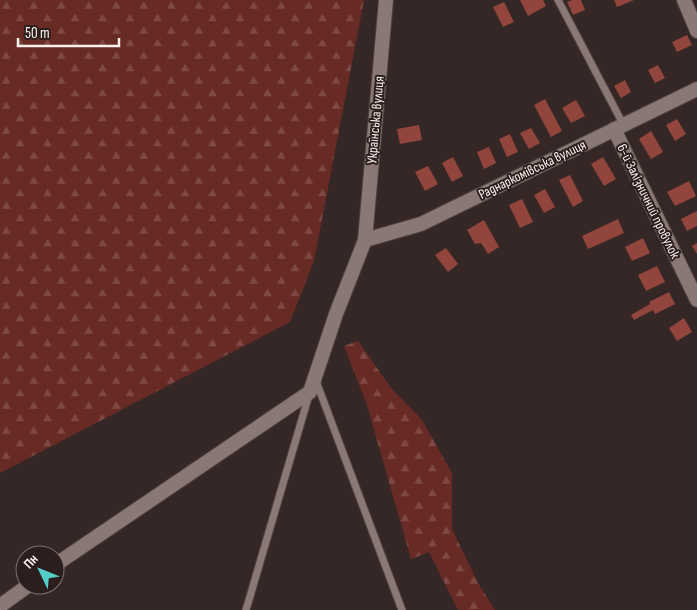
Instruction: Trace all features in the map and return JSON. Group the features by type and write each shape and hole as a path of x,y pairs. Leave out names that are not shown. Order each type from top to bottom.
{"street":[{"name":"Українська вулиця","path":"313,386 336,314 365,240 386,0"},
{"path":"684,0 697,32"},
{"name":"Раднаркомівська вулиця","path":"365,240 421,224 697,89"},
{"name":"6-й Залізничний провулок","path":"618,127 697,300"},
{"path":"65,558 313,386"},
{"path":"0,606 15,595"}],"lane":[{"path":"558,0 618,127"},
{"path":"246,610 313,386"},
{"path":"313,386 402,610"}],"green space":[{"path":"0,0 364,0 314,261 290,322 0,473"},
{"path":"358,341 391,388 422,420 452,473 452,529 478,583 495,610 458,610 429,552 411,559 367,405 344,346"}],"building":[{"path":"520,0 543,0 546,6 528,16"},
{"path":"581,0 585,10 573,15 567,2"},
{"path":"614,0 634,0 617,7"},
{"path":"504,2 514,22 503,27 493,7"},
{"path":"687,35 692,45 677,52 672,42"},
{"path":"658,65 665,78 655,83 648,70"},
{"path":"625,80 631,92 621,98 614,86"},
{"path":"545,99 562,131 551,137 534,105"},
{"path":"576,100 585,116 571,123 562,108"},
{"path":"677,119 686,134 675,141 666,125"},
{"path":"419,125 422,140 400,144 397,129"},
{"path":"531,128 540,143 529,149 520,133"},
{"path":"651,131 663,152 651,159 639,139"},
{"path":"510,134 518,152 507,157 499,139"},
{"path":"489,147 496,163 484,169 477,152"},
{"path":"453,157 463,176 452,182 442,163"},
{"path":"603,157 616,179 604,186 591,164"},
{"path":"428,166 438,184 425,191 415,172"},
{"path":"570,175 583,201 573,207 559,180"},
{"path":"689,181 696,196 675,206 667,192"},
{"path":"545,189 555,207 544,213 534,195"},
{"path":"522,199 533,222 520,228 509,205"},
{"path":"697,211 697,226 687,231 681,219"},
{"path":"618,219 624,233 588,249 582,236"},
{"path":"484,220 499,247 488,254 481,243 475,244 467,230"},
{"path":"643,238 650,253 632,261 625,247"},
{"path":"697,243 697,254 692,246"},
{"path":"446,248 458,264 448,272 435,255"},
{"path":"657,266 665,282 646,291 638,275"},
{"path":"669,292 675,304 655,314 653,310 634,320 631,315 650,304 649,302"},
{"path":"684,318 692,332 677,341 669,328"}]}
